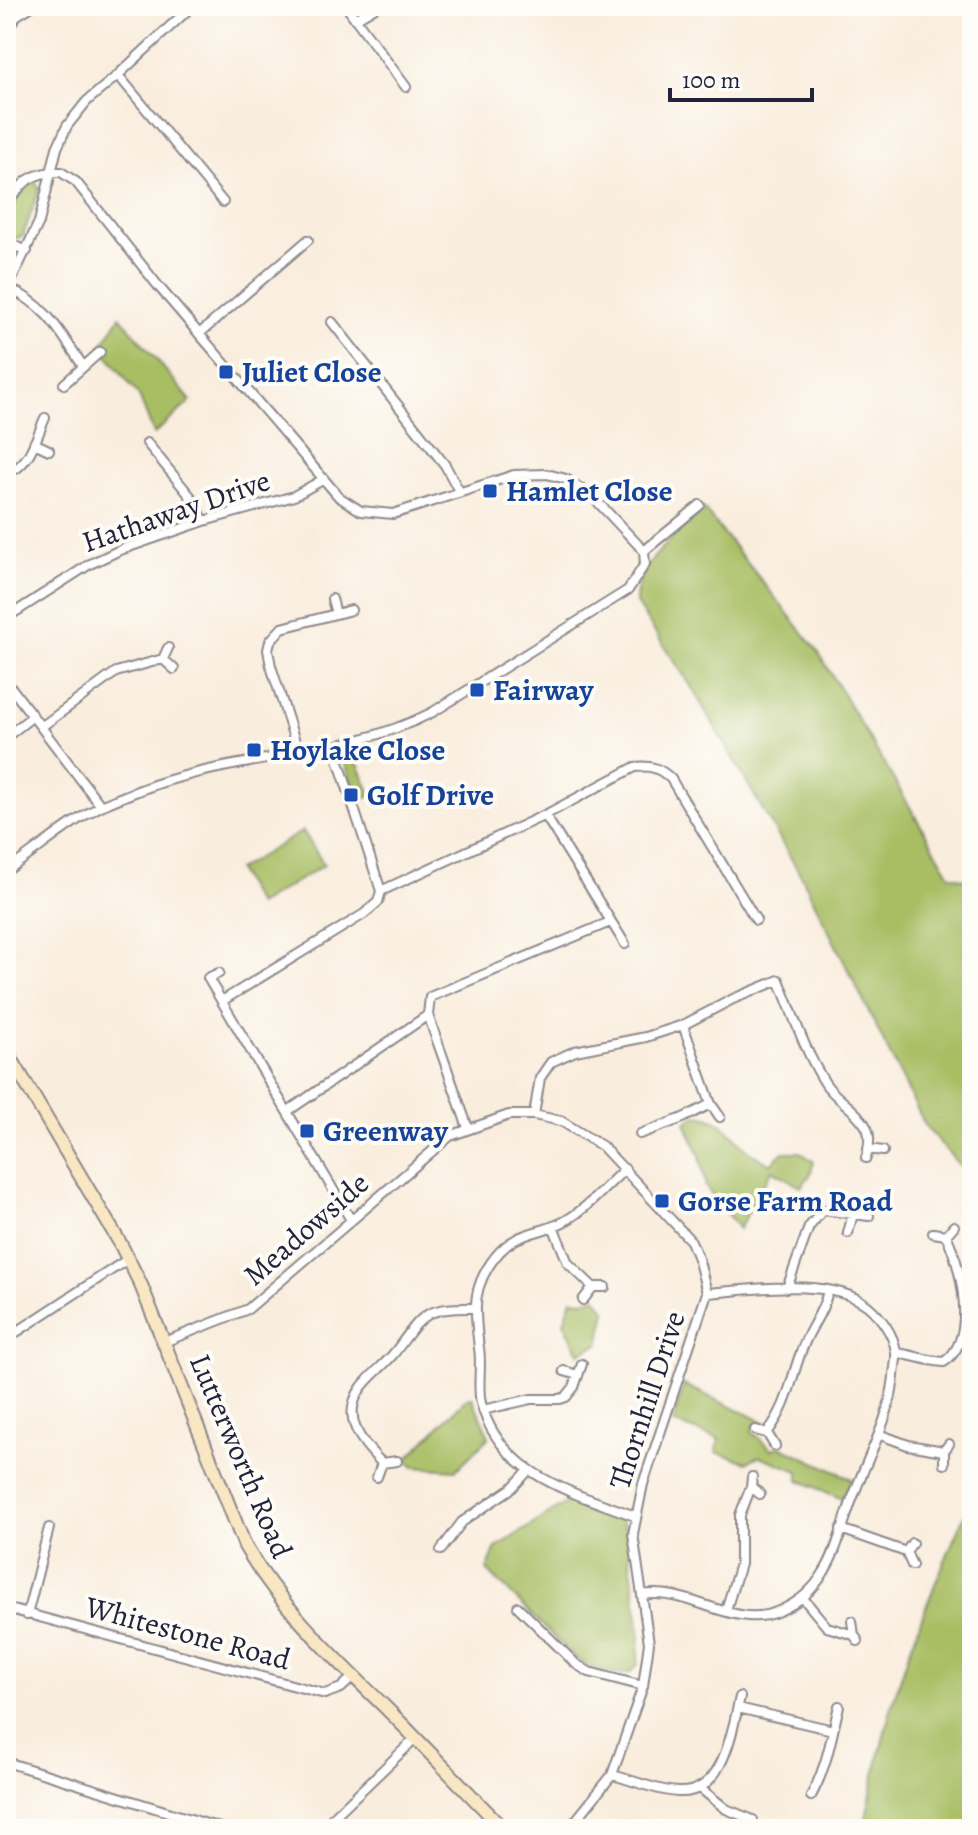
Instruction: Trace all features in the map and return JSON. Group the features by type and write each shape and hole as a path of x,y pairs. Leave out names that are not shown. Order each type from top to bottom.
{"main road":[{"name":"Lutterworth Road","path":"6,1050 128,1259 245,1546 277,1595 504,1829"}],"street":[{"path":"6,32 17,15 32,6"},
{"path":"83,366 38,304 7,290 39,222 57,148 67,126 87,101 192,6"},
{"path":"346,6 406,87"},
{"path":"355,19 377,6"},
{"path":"118,75 223,202"},
{"path":"6,205 24,180 61,172 76,182 199,334 339,497 353,508 371,514 393,514 459,491 535,472 566,479 593,497 644,551 645,564 628,590 407,726 334,747 168,781 101,806 6,871"},
{"path":"199,334 308,240"},
{"path":"6,242 27,251"},
{"path":"328,336 335,326 445,465 459,491"},
{"path":"64,384 100,352"},
{"path":"6,473 17,470 25,461 45,418"},
{"path":"34,443 49,450"},
{"path":"147,443 191,497 204,521"},
{"name":"Hathaway Drive","path":"6,618 90,564 120,550 204,521 294,496 324,479"},
{"path":"644,551 700,505"},
{"path":"332,599 336,614"},
{"path":"299,754 271,666 270,641 282,628 351,610"},
{"path":"163,659 168,648"},
{"path":"163,659 174,669"},
{"path":"41,727 116,672 163,659"},
{"path":"6,681 101,806"},
{"path":"6,737 33,716"},
{"path":"222,1001 374,908 381,891 334,747"},
{"path":"381,891 545,815 635,767 653,767 671,779 756,920"},
{"path":"545,815 625,944"},
{"path":"468,1128 428,1015 428,1003 434,993 610,922"},
{"path":"219,973 208,978 351,1220"},
{"path":"534,1115 537,1086 551,1062 575,1051 646,1037 683,1025 779,980 818,1073 861,1119 869,1134 867,1154 883,1151"},
{"path":"288,1111 428,1015"},
{"path":"683,1025 711,1104 720,1117"},
{"path":"640,1134 653,1134 711,1104"},
{"name":"Thornhill Drive","path":"468,1128 509,1115 534,1115 561,1121 602,1146 691,1241 707,1293 635,1516 635,1559 649,1643 643,1686 612,1775 569,1829"},
{"name":"Meadowside","path":"164,1342 248,1309 450,1136 468,1128"},
{"path":"625,1169 575,1214 553,1226 529,1232 502,1250 481,1281 474,1308 480,1352 480,1399 496,1439 528,1471 548,1483 635,1516"},
{"path":"787,1288 813,1220 823,1210 869,1216"},
{"path":"848,1233 853,1214"},
{"path":"553,1226 568,1263 593,1287 605,1287"},
{"path":"946,1235 954,1226"},
{"path":"933,1233 946,1235"},
{"path":"896,1353 944,1362 957,1351 968,1322 953,1250 946,1235"},
{"path":"6,1339 128,1259"},
{"path":"583,1300 593,1287"},
{"path":"643,1595 673,1594 737,1615 776,1613 803,1598 824,1573 856,1489 881,1435 892,1397 896,1353 889,1332 866,1305 828,1290 787,1288 707,1293"},
{"path":"767,1433 786,1404 804,1342 828,1290"},
{"path":"382,1463 357,1434 354,1409 361,1388 418,1320 436,1310 474,1308"},
{"path":"483,1410 531,1399 560,1399 574,1387 582,1364"},
{"path":"564,1371 578,1375"},
{"path":"755,1430 767,1433 775,1446"},
{"path":"881,1435 908,1445 946,1448 944,1464"},
{"path":"382,1463 397,1461"},
{"path":"377,1477 382,1463"},
{"path":"441,1550 462,1522 512,1488 528,1471"},
{"path":"726,1610 740,1564 740,1515 752,1477"},
{"path":"751,1487 760,1494"},
{"path":"27,1615 49,1528"},
{"path":"841,1529 906,1552 912,1565"},
{"path":"448,1540 457,1548"},
{"path":"906,1552 912,1543"},
{"path":"803,1598 827,1627 856,1638 852,1621"},
{"path":"518,1607 576,1664 589,1672 643,1686"},
{"name":"Whitestone Road","path":"6,1608 325,1694 341,1688 354,1676"},
{"path":"612,1775 679,1793 700,1788 714,1776 721,1763 740,1697"},
{"path":"811,1796 830,1753 839,1706"},
{"path":"738,1708 833,1730"},
{"path":"321,1829 415,1739"},
{"path":"6,1762 223,1829"},
{"path":"817,1785 826,1790"},
{"path":"700,1788 726,1809 753,1820"}],"green space":[{"path":"32,181 40,187 23,236 11,240 6,237 6,214"},
{"path":"120,316 191,401 154,434 139,396 101,347"},
{"path":"704,509 817,650 950,875 972,881 972,1185 960,1166 926,1127 803,879 691,686 636,604 637,590 650,563"},
{"path":"348,754 354,755 372,796 358,800 343,759"},
{"path":"303,831 324,865 257,905 237,870"},
{"path":"696,1115 719,1123 750,1152 770,1164 783,1152 800,1152 814,1162 810,1175 801,1187 772,1170 739,1229 706,1187 700,1156 686,1123"},
{"path":"596,1297 606,1311 599,1344 579,1353 564,1322 572,1299"},
{"path":"684,1385 764,1422 754,1426 752,1432 772,1449 780,1446 852,1479 842,1499 799,1480 799,1471 759,1456 747,1462 716,1452 719,1439 673,1423"},
{"path":"472,1397 489,1437 456,1470 414,1467 406,1460 467,1398"},
{"path":"972,1498 972,1829 864,1829 883,1739 906,1662"},
{"path":"572,1499 621,1519 626,1530 640,1633 638,1664 630,1673 600,1670 573,1656 487,1570 496,1548"}],"place":[{"name":"Juliet Close","path":"226,372"},
{"name":"Hamlet Close","path":"490,491"},
{"name":"Fairway","path":"477,690"},
{"name":"Hoylake Close","path":"254,750"},
{"name":"Golf Drive","path":"351,795"},
{"name":"Greenway","path":"307,1131"},
{"name":"Gorse Farm Road","path":"662,1201"}]}
